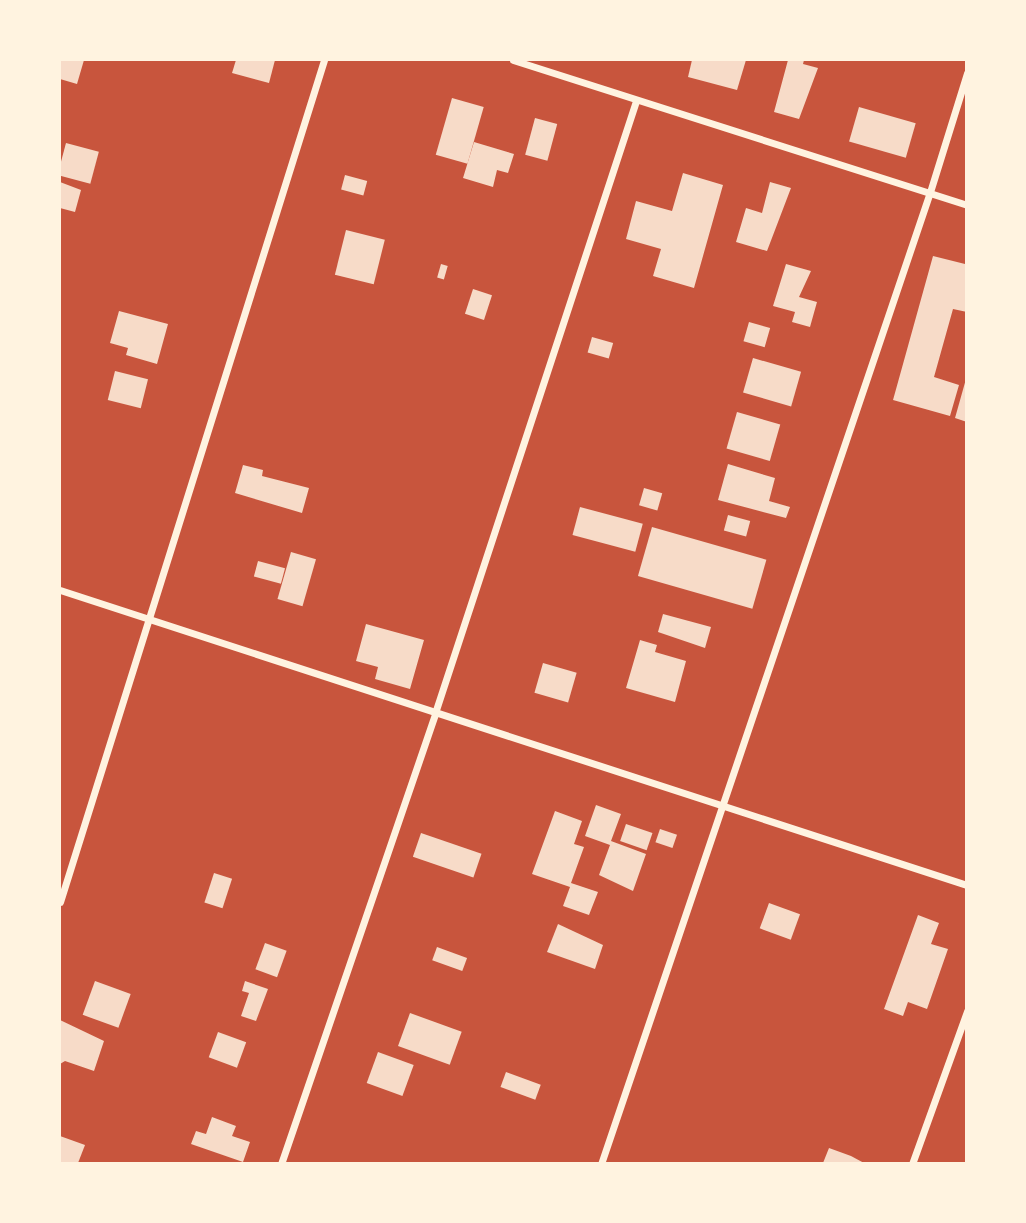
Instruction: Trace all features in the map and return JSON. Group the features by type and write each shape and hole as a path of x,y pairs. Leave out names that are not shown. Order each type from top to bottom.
{"street":[{"path":"60,902 145,621 324,60"},
{"path":"513,60 967,205"},
{"path":"601,1164 930,192 967,73"},
{"path":"281,1164 435,713 636,101"},
{"path":"60,590 145,621 967,884"},
{"path":"912,1164 967,1011"}],"building":[{"path":"60,60 84,60 77,84 60,79"},
{"path":"236,60 275,60 269,83 232,73"},
{"path":"692,60 746,60 737,90 688,77"},
{"path":"788,60 804,60 803,64 818,68 799,119 774,112"},
{"path":"452,98 484,107 467,164 436,155"},
{"path":"859,107 916,123 906,158 849,142"},
{"path":"535,118 557,124 547,161 525,155"},
{"path":"474,142 514,154 508,173 497,170 493,187 463,178"},
{"path":"66,143 99,152 90,184 60,176"},
{"path":"683,173 723,185 694,288 653,276 661,249 626,239 636,201 672,211"},
{"path":"345,175 367,181 363,195 341,189"},
{"path":"60,182 81,190 75,212 60,208"},
{"path":"770,182 791,188 767,251 736,242 746,208 762,213"},
{"path":"346,230 385,240 374,284 335,275"},
{"path":"933,256 965,264 967,270 967,312 953,309 934,377 959,385 950,416 893,400"},
{"path":"441,264 448,266 444,279 437,277"},
{"path":"786,264 811,271 799,297 817,302 810,327 792,322 795,312 773,306"},
{"path":"473,289 492,295 484,320 465,314"},
{"path":"119,311 168,324 157,364 126,355 128,348 110,343"},
{"path":"749,322 770,328 765,347 743,341"},
{"path":"592,337 613,343 609,358 588,352"},
{"path":"753,358 801,372 791,406 743,393"},
{"path":"115,371 148,379 141,408 108,400"},
{"path":"967,379 967,422 955,418"},
{"path":"737,412 780,424 770,461 727,449"},
{"path":"728,464 775,478 769,501 790,507 786,518 718,500"},
{"path":"243,465 263,470 262,476 309,488 302,513 235,493"},
{"path":"644,488 662,493 657,511 639,505"},
{"path":"580,507 643,524 635,552 572,535"},
{"path":"728,515 750,521 746,536 724,530"},
{"path":"652,527 766,560 752,609 638,576"},
{"path":"291,552 316,559 302,606 277,599"},
{"path":"258,561 285,568 281,584 254,576"},
{"path":"663,614 711,627 705,648 658,632"},
{"path":"366,624 424,640 410,689 375,679 378,667 356,661"},
{"path":"640,640 657,645 655,652 686,661 675,702 626,688"},
{"path":"543,663 577,673 568,702 534,693"},
{"path":"596,805 621,814 611,841 646,854 633,891 599,875 610,845 585,836"},
{"path":"555,811 582,821 574,844 584,847 571,883 598,892 589,915 563,906 570,887 532,874"},
{"path":"626,824 652,833 647,850 620,841"},
{"path":"660,829 677,835 672,848 655,842"},
{"path":"421,833 482,854 473,877 413,857"},
{"path":"214,873 232,879 222,908 204,902"},
{"path":"769,903 800,914 791,940 760,928"},
{"path":"918,915 939,923 931,944 948,949 927,1009 908,1002 903,1016 884,1009"},
{"path":"558,924 603,945 595,969 547,952"},
{"path":"265,943 287,951 277,977 255,969"},
{"path":"437,947 467,958 462,971 432,960"},
{"path":"95,981 131,994 118,1028 83,1015"},
{"path":"245,981 268,989 256,1021 241,1016 249,993 242,991"},
{"path":"410,1013 462,1032 450,1065 398,1046"},
{"path":"60,1020 104,1041 94,1071 65,1061 60,1064"},
{"path":"218,1032 246,1042 237,1068 209,1057"},
{"path":"378,1052 414,1065 402,1096 367,1083"},
{"path":"506,1072 541,1085 535,1100 501,1087"},
{"path":"212,1117 236,1126 232,1136 250,1142 243,1162 191,1144 196,1131 206,1134"},
{"path":"60,1136 85,1145 78,1163 60,1162"},
{"path":"829,1148 851,1156 864,1163 823,1163"}]}
